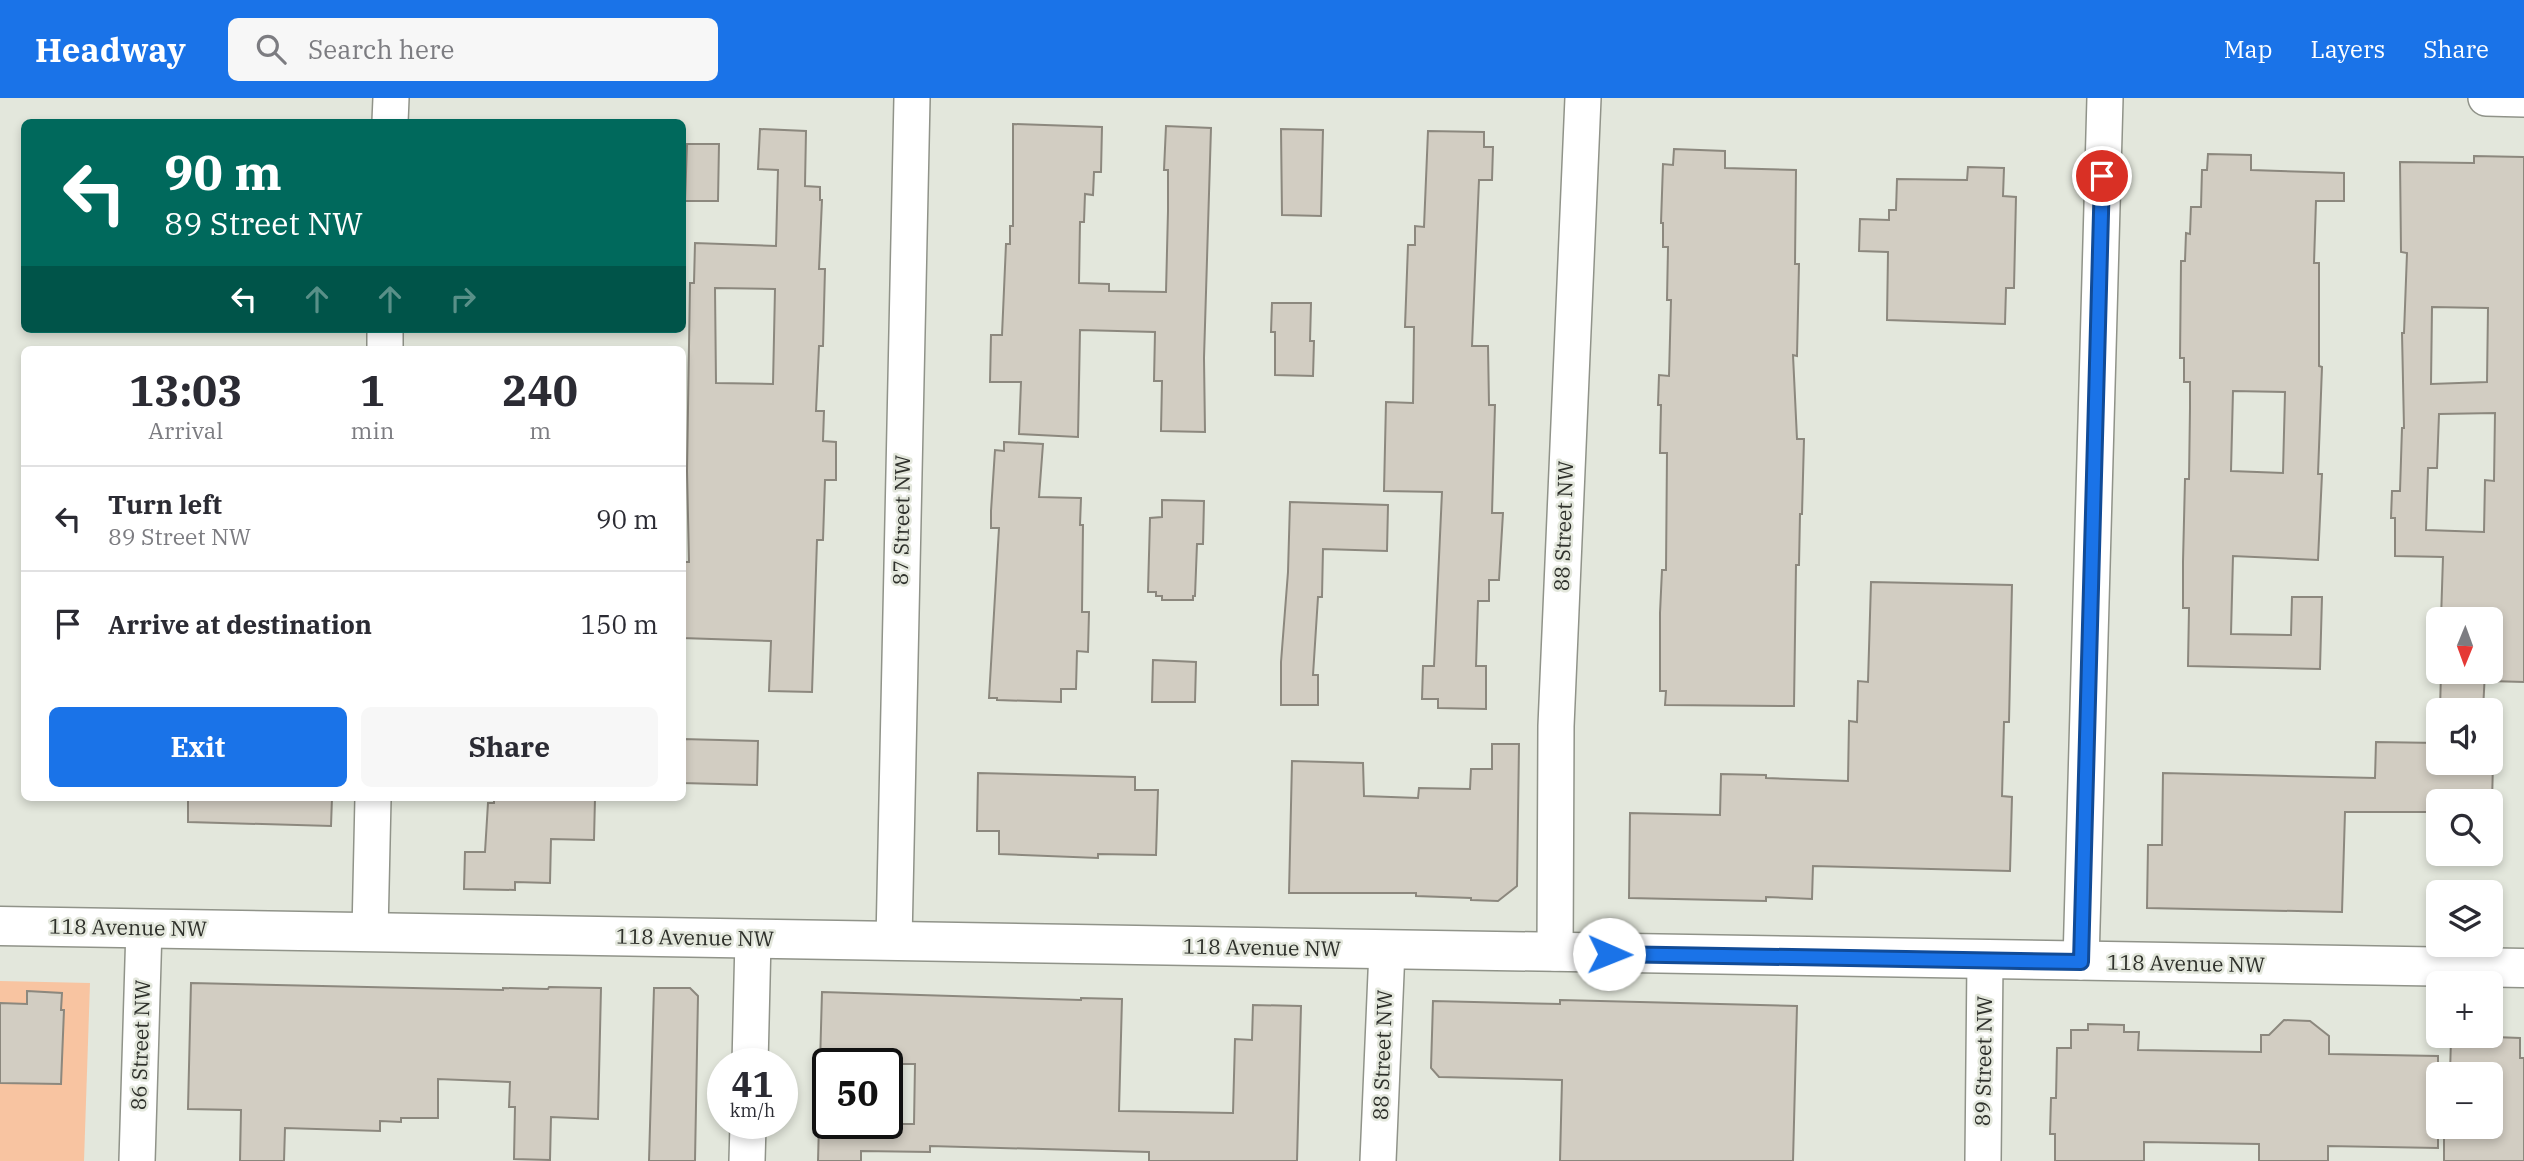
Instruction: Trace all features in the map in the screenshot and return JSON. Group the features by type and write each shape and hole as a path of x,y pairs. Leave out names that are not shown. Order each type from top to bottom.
{"main road":[{"name":"118 Avenue NW","path":"0,926 2524,968"}],"street":[{"path":"390,119 391,98"},
{"name":"87 Street NW","path":"894,941 912,98"},
{"name":"88 Street NW","path":"1555,953 1556,726 1583,98"},
{"path":"2081,962 2105,98"},
{"path":"2486,98 2524,99"},
{"path":"370,932 373,801"},
{"name":"86 Street NW","path":"138,1161 144,928"},
{"path":"750,1048 753,939"},
{"name":"88 Street NW","path":"1378,1161 1387,950"},
{"name":"89 Street NW","path":"1983,1161 1985,961"},
{"path":"747,1161 748,1139"}],"shaded area":[{"path":"0,981 90,983 84,1161 0,1161"}],"building":[{"path":"1013,124 1102,127 1101,172 1094,172 1093,195 1085,194 1084,222 1080,222 1079,283 1109,284 1109,291 1166,292 1166,126 1211,128 1204,358 1205,432 1161,431 1162,381 1154,381 1155,332 1080,330 1078,437 1019,434 1021,382 990,382 991,335 1002,335 1006,244 1010,244 1010,226 1013,226"},
{"path":"760,129 806,131 805,186 820,187 822,200 819,269 825,269 823,346 819,346 816,411 824,411 823,441 836,442 836,480 825,480 823,540 817,540 812,692 769,691 771,641 686,638 686,562 689,562 687,471 690,283 694,283 695,243 776,246 778,170 758,169","holes":["715,288 775,289 773,384 716,383"]},
{"path":"1281,129 1323,130 1321,216 1282,215"},
{"path":"1428,131 1484,132 1484,147 1493,147 1492,180 1479,180 1472,346 1488,346 1489,405 1495,405 1492,513 1503,513 1499,580 1489,580 1489,601 1478,601 1476,666 1486,666 1486,709 1438,708 1438,699 1422,699 1423,666 1434,666 1442,492 1384,491 1386,402 1413,403 1414,327 1405,327 1408,245 1415,245 1415,226 1424,227"},
{"path":"687,144 719,144 718,201 686,201"},
{"path":"1674,149 1725,151 1725,168 1796,170 1795,264 1799,264 1797,356 1793,355 1797,439 1804,439 1799,565 1796,565 1794,706 1665,705 1666,691 1660,691 1662,570 1666,570 1667,453 1660,453 1661,405 1658,405 1659,375 1669,376 1671,300 1667,300 1668,247 1663,247 1661,223 1663,164 1673,165"},
{"path":"2208,154 2251,155 2251,170 2344,173 2344,201 2316,201 2314,263 2319,263 2319,366 2322,367 2318,474 2322,474 2318,560 2233,556 2231,634 2291,635 2292,597 2322,597 2320,669 2188,666 2189,608 2183,608 2183,562 2185,479 2189,479 2190,382 2184,382 2184,358 2180,358 2181,261 2185,261 2186,233 2190,234 2191,207 2201,207 2202,170 2207,170","holes":["2233,391 2285,392 2283,473 2231,471"]},
{"path":"2474,156 2524,157 2524,682 2503,681 2503,607 2441,607 2443,557 2395,556 2395,518 2391,518 2392,491 2400,491 2404,428 2402,333 2407,253 2401,252 2400,162 2474,163","holes":["2432,307 2488,308 2487,382 2431,384","2495,413 2494,481 2485,480 2484,532 2426,530 2428,468 2437,468 2439,414"]},
{"path":"1968,167 2004,168 2003,196 2016,197 2014,288 2006,288 2005,324 1887,320 1888,252 1859,251 1860,219 1889,220 1889,210 1896,210 1897,179 1967,180"},
{"path":"1272,303 1311,303 1313,376 1275,375 1275,332 1271,332"},
{"path":"1004,442 1043,444 1039,497 1081,498 1082,612 1089,612 1088,652 1077,651 1076,689 1061,689 1061,702 989,698 999,528 991,528 991,511 995,450 1004,451"},
{"path":"1162,500 1204,501 1203,544 1197,544 1193,600 1162,600 1162,596 1156,596 1156,592 1148,592 1150,518 1162,517"},
{"path":"1290,502 1388,505 1387,551 1323,549 1322,597 1318,597 1313,675 1318,675 1318,705 1281,705"},
{"path":"1871,582 2012,585 2009,722 2004,722 2002,796 2012,797 2010,871 1813,866 1812,899 1766,897 1766,901 1629,898 1630,813 1720,815 1721,774 1848,781 1849,721 1857,722 1858,681 1868,682"},
{"path":"1153,660 1196,662 1195,702 1152,702"},
{"path":"2441,684 2484,684 2484,698 2440,698"},
{"path":"686,739 758,741 757,785 686,783"},
{"path":"2376,742 2426,743 2426,775 2493,775 2492,789 2426,789 2426,812 2345,812 2342,912 2147,908 2148,845 2162,845 2163,773 2375,778"},
{"path":"1492,744 1519,744 1517,886 1498,901 1416,896 1416,893 1289,893 1292,761 1363,763 1364,796 1418,798 1419,788 1470,789 1471,769 1492,769"},
{"path":"978,773 1135,777 1135,790 1158,790 1156,855 1098,854 1098,858 999,854 999,831 977,831"},
{"path":"188,801 332,801 331,826 188,822"},
{"path":"595,801 594,840 551,839 550,883 515,882 515,890 464,889 465,852 485,852 488,803"},
{"path":"191,983 503,990 601,988 598,1119 551,1117 550,1160 514,1159 515,1107 509,1107 510,1082 438,1079 438,1118 380,1121 380,1131 285,1128 284,1161 240,1161 241,1110 188,1109"},
{"path":"654,988 690,988 698,996 695,1161 649,1161"},
{"path":"27,991 62,993 61,1010 64,1010 61,1084 0,1083 0,1003 27,1004"},
{"path":"822,992 1122,999 1119,1111 1233,1113 1235,1039 1252,1040 1253,1005 1301,1006 1297,1161 1149,1161 1149,1152 930,1146 930,1152 861,1151 861,1161 818,1161 819,1139 903,1139 903,1124 914,1124 915,1064 903,1064 903,1048 820,1048"},
{"path":"1560,1000 1797,1006 1793,1161 1560,1161 1562,1080 1439,1077 1431,1068 1433,1001 1560,1004"},
{"path":"2284,1020 2310,1021 2329,1036 2329,1054 2438,1056 2438,1062 2426,1062 2426,1139 2438,1139 2438,1148 2328,1146 2328,1161 2259,1161 2259,1144 2144,1142 2144,1161 2055,1161 2055,1134 2050,1134 2051,1098 2056,1098 2057,1048 2071,1048 2071,1030 2088,1030 2088,1024 2124,1025 2124,1032 2139,1032 2138,1050 2261,1052 2261,1035 2269,1035"},
{"path":"2503,1037 2520,1038 2520,1058 2524,1058 2524,1161 2444,1161 2444,1139 2503,1139 2503,1062 2450,1062 2451,1048 2503,1048"}],"route":[{"path":"1609,954 2081,962 2102,176"}]}
